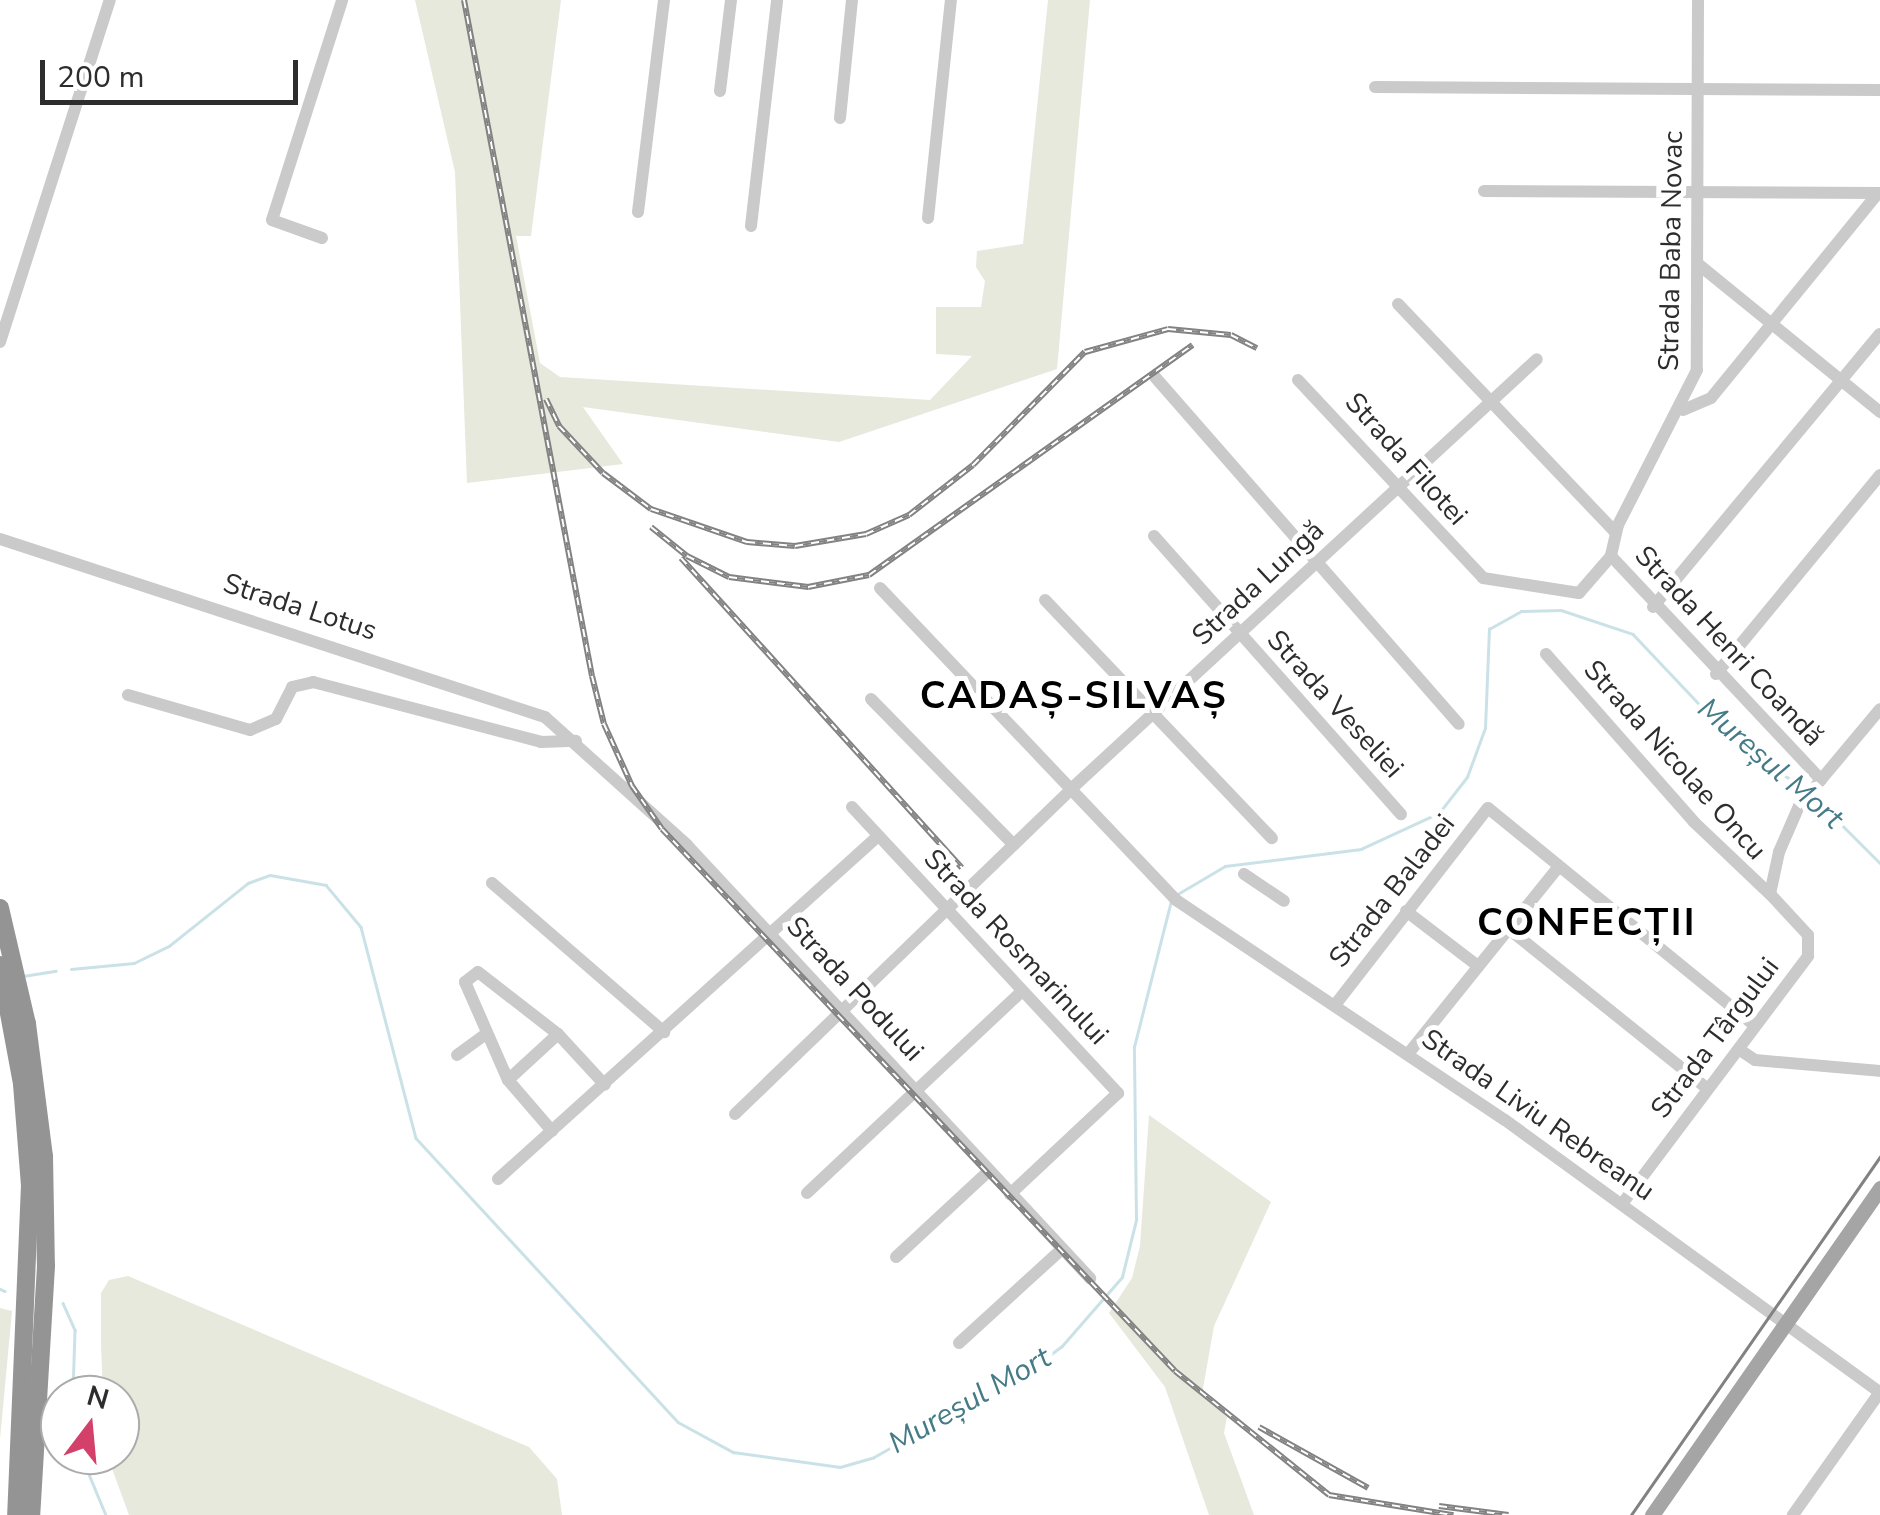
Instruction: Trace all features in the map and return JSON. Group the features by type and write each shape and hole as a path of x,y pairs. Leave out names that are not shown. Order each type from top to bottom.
{"highway":[{"path":"0,908 8,937 46,1210 34,1515"},
{"path":"0,965 17,1007 31,1212 16,1515"}],"main road":[{"path":"1652,1515 1880,1188"}],"street":[{"path":"0,342 110,0"},
{"path":"322,238 272,220 342,0"},
{"path":"638,212 664,0"},
{"path":"720,91 731,0"},
{"path":"751,226 776,0"},
{"path":"840,118 852,0"},
{"path":"928,218 951,0"},
{"name":"Strada Baba Novac","path":"1475,574 1515,587 1579,592 1613,543 1683,410 1698,370 1698,0"},
{"path":"1376,87 1880,90"},
{"path":"1484,191 1879,194"},
{"path":"1683,410 1711,398 1879,194"},
{"path":"1698,264 1880,412"},
{"name":"Strada Henri Coandă","path":"1398,304 1613,543 1653,608 1821,780"},
{"path":"1653,608 1880,334"},
{"name":"Strada Lungă","path":"734,1114 948,914 1070,790 1537,359"},
{"path":"1155,376 1459,724"},
{"name":"Strada Filotei","path":"1298,380 1475,574"},
{"path":"1716,674 1880,475"},
{"name":"Strada Veseliei","path":"1154,536 1401,814"},
{"name":"Strada Lotus","path":"0,540 504,700 545,717 576,742"},
{"name":"Strada Liviu Rebreanu","path":"880,588 1176,900 1408,1054 1880,1392"},
{"path":"1045,600 1272,838"},
{"name":"Strada Nicolae Oncu","path":"1546,654 1694,822 1770,894"},
{"path":"128,695 250,730 276,719 292,687 322,683 541,742 576,742"},
{"path":"871,699 1014,845"},
{"path":"1770,894 1785,831 1808,795 1880,709"},
{"name":"Strada Podului","path":"576,742 769,933 1090,1278"},
{"name":"Strada Rosmarinului","path":"852,808 1118,1092 1010,1194"},
{"name":"Strada Baladei","path":"1335,1005 1488,808 1560,866"},
{"path":"498,1179 878,836"},
{"path":"1408,1054 1560,866 1753,1024"},
{"path":"1244,874 1284,901"},
{"path":"492,883 664,1032"},
{"name":"Strada Târgului","path":"1622,1204 1705,1087 1740,1050 1753,1024 1810,948 1808,935 1770,894"},
{"path":"1406,911 1478,966"},
{"path":"1510,930 1705,1087"},
{"path":"552,1131 508,1080 465,982 478,972 558,1034 604,1085"},
{"path":"807,1193 1022,992"},
{"path":"457,1054 487,1032"},
{"path":"508,1080 558,1034"},
{"path":"1740,1050 1756,1060 1880,1071"},
{"path":"896,1257 988,1172"},
{"path":"959,1343 1061,1250"},
{"path":"1793,1515 1880,1392"}],"shaded area":[{"path":"415,0 561,0 531,236 516,236 540,363 560,377 930,400 972,356 936,354 936,307 981,307 985,281 976,267 977,251 1023,244 1048,0 1090,0 1057,369 839,442 583,407 623,464 467,483 455,172"},
{"path":"1149,1115 1271,1202 1214,1326 1202,1394 1227,1417 1224,1433 1254,1515 1209,1515 1165,1387 1109,1313 1132,1278 1140,1246"},
{"path":"128,1276 529,1447 557,1479 562,1515 129,1515 114,1475 140,1475 140,1375 102,1375 101,1293 109,1280"},
{"path":"0,1308 12,1311 0,1439"}],"waterway":[{"name":"Mureșul Mort","path":"1176,895 1225,866 1361,849 1439,813 1467,777 1485,728 1489,629 1521,611 1561,610 1633,634 1738,745 1804,788"},
{"name":"Mureșul Mort","path":"1814,797 1880,863"},
{"name":"Mureșul Mort","path":"71,969 134,963 169,946 248,883 270,875 326,885 361,927 416,1138 678,1422 733,1452 840,1467 874,1457 1034,1367 1061,1347 1122,1277 1136,1220 1134,1047 1171,901"},
{"name":"Mureșul Mort","path":"23,976 56,971"},
{"path":"0,1289 5,1291"},
{"path":"63,1303 75,1330 74,1375"},
{"path":"89,1475 106,1515"}],"tram line":[{"path":"1631,1515 1880,1157"}],"railway":[{"path":"464,0 592,676 604,724 632,786 662,829 1175,1371 1329,1495 1453,1515"},
{"path":"546,399 559,426 603,473 651,509 747,542 795,546 866,534 909,515 973,465 1085,352 1168,329 1231,335 1257,348"},
{"path":"651,527 687,556 729,577 808,587 869,575 1193,345"},
{"path":"681,558 962,868"},
{"path":"1259,1427 1368,1488"},
{"path":"1439,1506 1508,1515"}],"district":[{"name":"CADAȘ-SILVAȘ","path":"1074,696"},
{"name":"CONFECȚII","path":"1587,923"}]}
